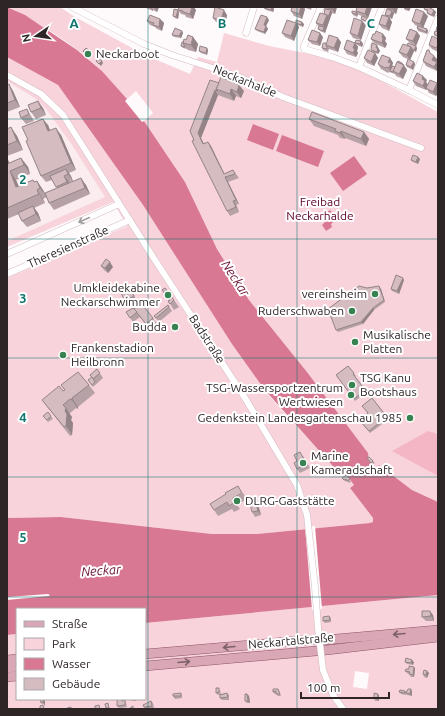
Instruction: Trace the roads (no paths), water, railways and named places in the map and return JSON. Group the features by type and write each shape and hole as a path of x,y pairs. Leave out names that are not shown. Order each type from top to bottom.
{"main road":[{"name":"Neckartalstraße","path":"146,654 438,630"},
{"name":"Neckartalstraße","path":"146,666 327,650 438,637"}],"street":[{"name":"Neckarhalde","path":"72,7 151,47 237,76 283,97 421,148"},
{"path":"246,33 254,7"},
{"path":"321,7 304,49 360,67 438,105"},
{"path":"360,67 382,7"},
{"path":"409,90 438,18"},
{"name":"Badstraße","path":"7,75 41,94 63,115 245,398 297,485 307,515 315,579 321,654 324,670 333,696 343,709"},
{"name":"Theresienstraße","path":"7,254 119,204"},
{"name":"Theresienstraße","path":"7,274 130,220"}],"water":[{"name":"Neckar","path":"7,7 25,15 77,50 102,71 127,99 125,101 142,122 144,121 185,182 217,249 249,300 307,372 368,453 369,460 375,468 379,465 412,490 438,502 438,595 146,623 146,608 16,608 16,634 7,635 7,600 50,595 7,597 7,518 61,517 212,534 257,534 370,523 373,522 373,518 350,488 354,485 348,477 339,473 264,389 232,344 143,205 58,85 7,57"},
{"path":"253,124 279,134 273,150 247,140"},
{"path":"282,135 324,151 318,167 276,151"},
{"path":"354,156 367,174 343,191 330,173"},
{"path":"330,210 337,219 331,224 332,227 326,231 322,225 325,222 321,217"}],"place":[{"name":"Neckarboot","path":"88,54"},
{"name":"vereinsheim","path":"375,294"},
{"name":"Umkleidekabine Neckarschwimmer","path":"168,295"},
{"name":"Ruderschwaben","path":"352,311"},
{"name":"Budda","path":"175,327"},
{"name":"Musikalische Platten","path":"355,342"},
{"name":"Frankenstadion Heilbronn","path":"63,355"},
{"name":"TSG Kanu Bootshaus","path":"352,385"},
{"name":"TSG-Wassersportzentrum Wertwiesen","path":"351,395"},
{"name":"Gedenkstein Landesgartenschau 1985","path":"410,418"},
{"name":"Marine Kameradschaft","path":"303,463"},
{"name":"DLRG-Gaststätte","path":"237,501"}],"park label":[{"name":"Freibad Neckarhalde","path":"320,209"}]}
